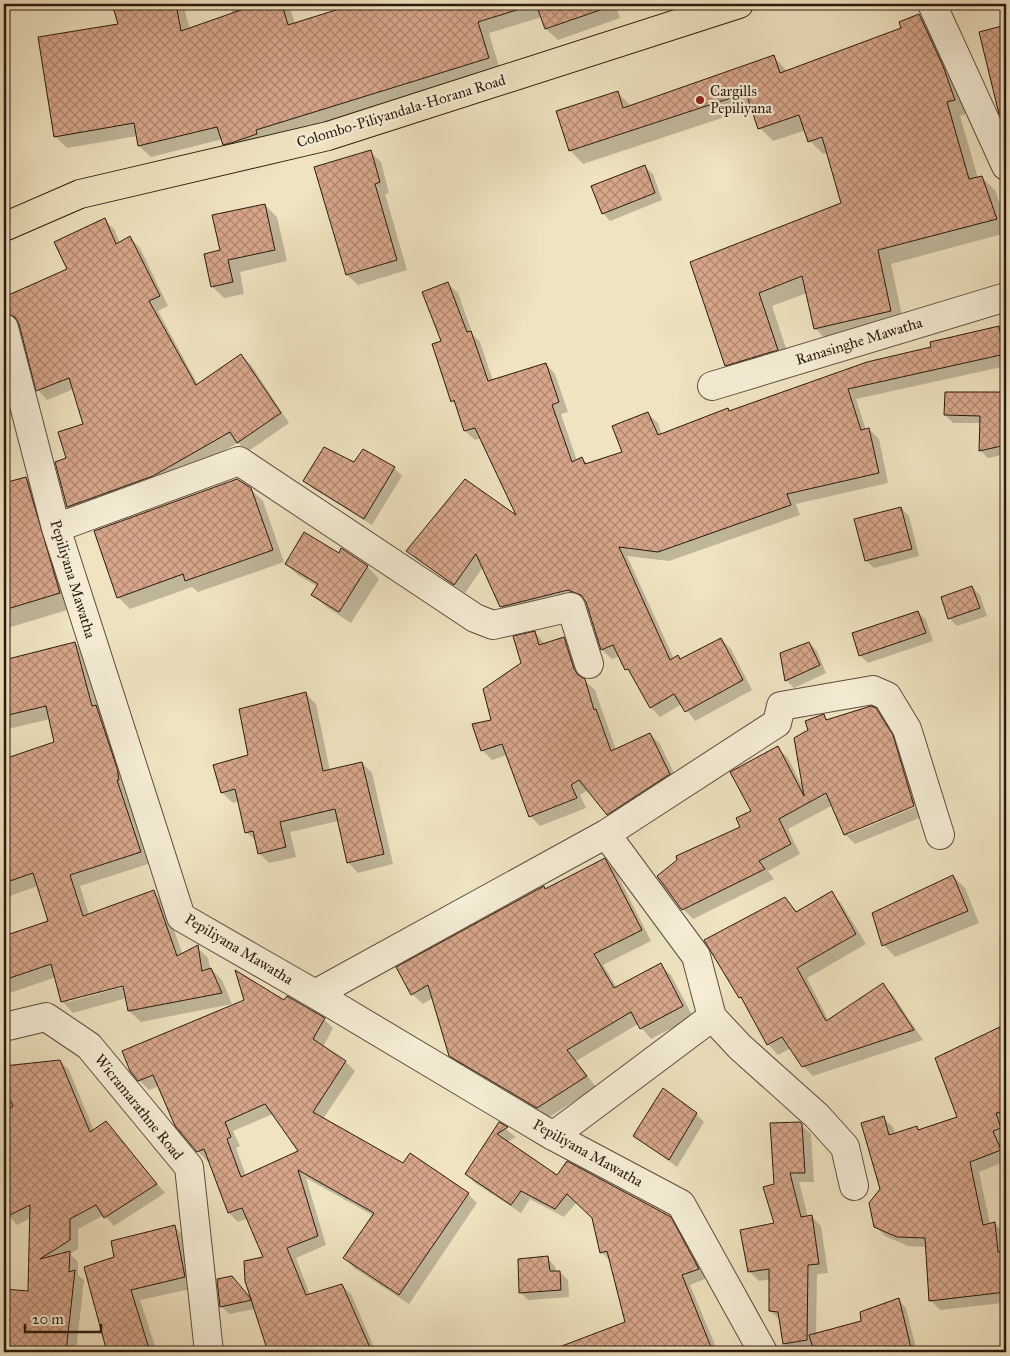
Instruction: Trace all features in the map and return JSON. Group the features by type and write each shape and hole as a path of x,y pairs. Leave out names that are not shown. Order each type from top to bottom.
{"main road":[{"name":"Colombo-Piliyandala-Horana Road","path":"4,227 80,194 328,136 739,4"}],"street":[{"path":"932,4 1006,166"},
{"name":"Ranasinghe Mawatha","path":"712,386 1006,297"},
{"name":"Pepiliyana Mawatha","path":"4,328 56,528 181,917 315,994 553,1136 681,1204 763,1352"},
{"path":"56,528 239,461 475,618 493,625 571,607 589,664"},
{"path":"315,994 606,834 777,723 781,706 873,690 887,696 907,730 940,835"},
{"path":"606,834 696,956 712,1017 740,1047 817,1116 846,1147 854,1186"},
{"name":"Wicramarathne Road","path":"4,1026 46,1017 89,1046 189,1167 209,1352"},
{"path":"553,1136 712,1017"}],"building":[{"path":"112,4 176,4 181,31 258,4 282,4 288,25 355,4 520,4 520,9 478,22 489,58 256,130 257,134 231,143 223,145 217,127 138,146 134,123 54,137 38,37 118,24"},
{"path":"536,4 609,4 609,7 545,29"},
{"path":"919,14 943,66 955,100 947,102 969,179 982,176 997,219 878,250 891,311 814,329 802,276 759,293 778,350 725,366 690,262 841,203 822,137 808,142 799,115 758,129 746,93 569,151 556,111 618,91 623,108 774,55 780,73 901,28 899,22"},
{"path":"1006,25 1006,113 999,114 979,32"},
{"path":"371,150 380,182 375,184 397,260 346,275 314,167"},
{"path":"645,165 655,193 602,214 591,186"},
{"path":"265,204 275,250 228,260 233,282 211,287 204,254 220,250 212,215"},
{"path":"105,218 116,244 130,236 160,296 149,301 196,385 241,354 281,413 237,443 230,432 153,476 67,507 55,462 66,458 58,432 83,424 69,378 36,391 19,324 15,317 7,313 4,297 67,269 54,242"},
{"path":"448,282 467,332 471,331 488,381 546,363 559,402 552,405 572,462 582,457 585,464 622,452 612,426 648,412 658,435 728,408 729,411 867,362 931,347 930,342 999,326 1005,354 848,389 861,430 869,428 879,473 787,494 791,505 658,552 619,547 670,660 678,655 680,659 721,638 743,680 685,712 674,694 650,708 628,669 625,670 613,645 601,650 586,602 581,595 568,590 500,607 476,554 454,585 406,551 465,479 516,515 475,428 464,431 454,400 451,402 432,344 441,341 422,292"},
{"path":"945,392 1006,392 1006,445 979,451 980,416 944,415"},
{"path":"324,447 354,462 363,449 395,467 364,519 303,481"},
{"path":"26,477 60,593 4,610 4,483"},
{"path":"237,479 251,488 273,550 185,581 183,574 117,598 94,531"},
{"path":"901,507 912,549 865,561 854,519"},
{"path":"304,532 339,553 341,548 368,566 339,612 311,595 318,584 285,564"},
{"path":"972,586 980,608 948,619 941,597"},
{"path":"918,611 926,633 859,656 852,633"},
{"path":"535,631 539,645 564,637 574,669 578,675 585,679 594,710 596,709 611,751 650,733 670,774 607,815 579,780 571,785 577,798 529,817 502,744 481,751 472,724 491,720 483,689 521,663 513,636"},
{"path":"75,642 92,706 96,705 117,768 119,780 117,780 141,852 70,875 83,916 154,890 177,956 198,945 202,971 211,968 222,993 128,1011 123,986 61,1002 51,964 4,980 4,936 48,921 33,873 4,883 4,759 54,742 46,706 4,716 4,660"},
{"path":"809,642 820,665 785,681 780,653"},
{"path":"306,692 323,771 362,762 384,854 347,863 335,809 280,822 286,847 258,854 253,831 245,833 235,789 221,793 213,765 248,755 239,709"},
{"path":"871,706 876,708 893,735 914,806 844,835 826,793 779,819 791,844 759,861 765,869 682,910 657,876 677,860 676,856 740,827 736,818 751,811 730,772 778,746 804,796 794,738 808,730 805,721 824,714 826,720"},
{"path":"605,858 642,930 594,954 614,988 661,963 683,1006 640,1029 631,1012 567,1050 587,1076 537,1108 449,1056 428,985 411,995 396,967 544,886 545,889"},
{"path":"953,875 968,911 882,946 872,913"},
{"path":"832,891 856,934 797,968 826,1021 883,983 914,1030 802,1067 782,1037 767,1045 741,997 739,998 704,940 785,897 796,912"},
{"path":"235,970 284,1000 287,996 325,1018 313,1039 346,1061 313,1112 403,1163 410,1153 469,1193 399,1295 343,1258 374,1213 298,1170 318,1236 287,1248 306,1295 342,1284 372,1352 268,1352 245,1281 244,1261 263,1257 242,1208 228,1213 204,1149 197,1152 175,1126 153,1075 138,1081 130,1071 122,1051 244,1000","holes":["265,1104 298,1151 241,1177 227,1139 231,1137 225,1122"]},
{"path":"1006,1024 1006,1112 996,1113 1001,1128 993,1131 1001,1150 970,1162 983,1225 995,1222 998,1252 1006,1250 1006,1292 929,1301 925,1238 897,1237 874,1227 869,1203 880,1189 861,1123 884,1116 889,1135 917,1126 918,1130 957,1117 935,1058"},
{"path":"60,1060 90,1132 106,1121 157,1184 104,1218 96,1205 70,1219 70,1240 40,1259 70,1251 69,1272 75,1270 66,1352 4,1352 4,1289 28,1291 30,1205 4,1218 4,1112 13,1106 4,1089 4,1066"},
{"path":"663,1088 697,1113 669,1160 633,1136"},
{"path":"499,1122 508,1127 497,1134 557,1175 567,1161 671,1217 699,1269 682,1275 713,1352 554,1352 554,1349 625,1322 607,1251 600,1253 592,1218 567,1194 555,1209 521,1191 511,1205 465,1174"},
{"path":"800,1122 802,1124 805,1173 790,1173 801,1217 812,1215 819,1264 808,1265 807,1340 783,1344 778,1312 769,1311 769,1269 748,1272 740,1230 774,1223 763,1187 774,1184 770,1123"},
{"path":"175,1225 185,1277 131,1290 150,1352 107,1352 84,1267 114,1257 111,1241"},
{"path":"548,1256 550,1271 560,1271 561,1290 519,1293 518,1259"},
{"path":"232,1276 252,1300 220,1307 217,1279"},
{"path":"899,1298 912,1352 814,1352 809,1335 861,1321 860,1312"}],"place":[{"name":"Cargills Pepiliyana","path":"700,100"}]}
